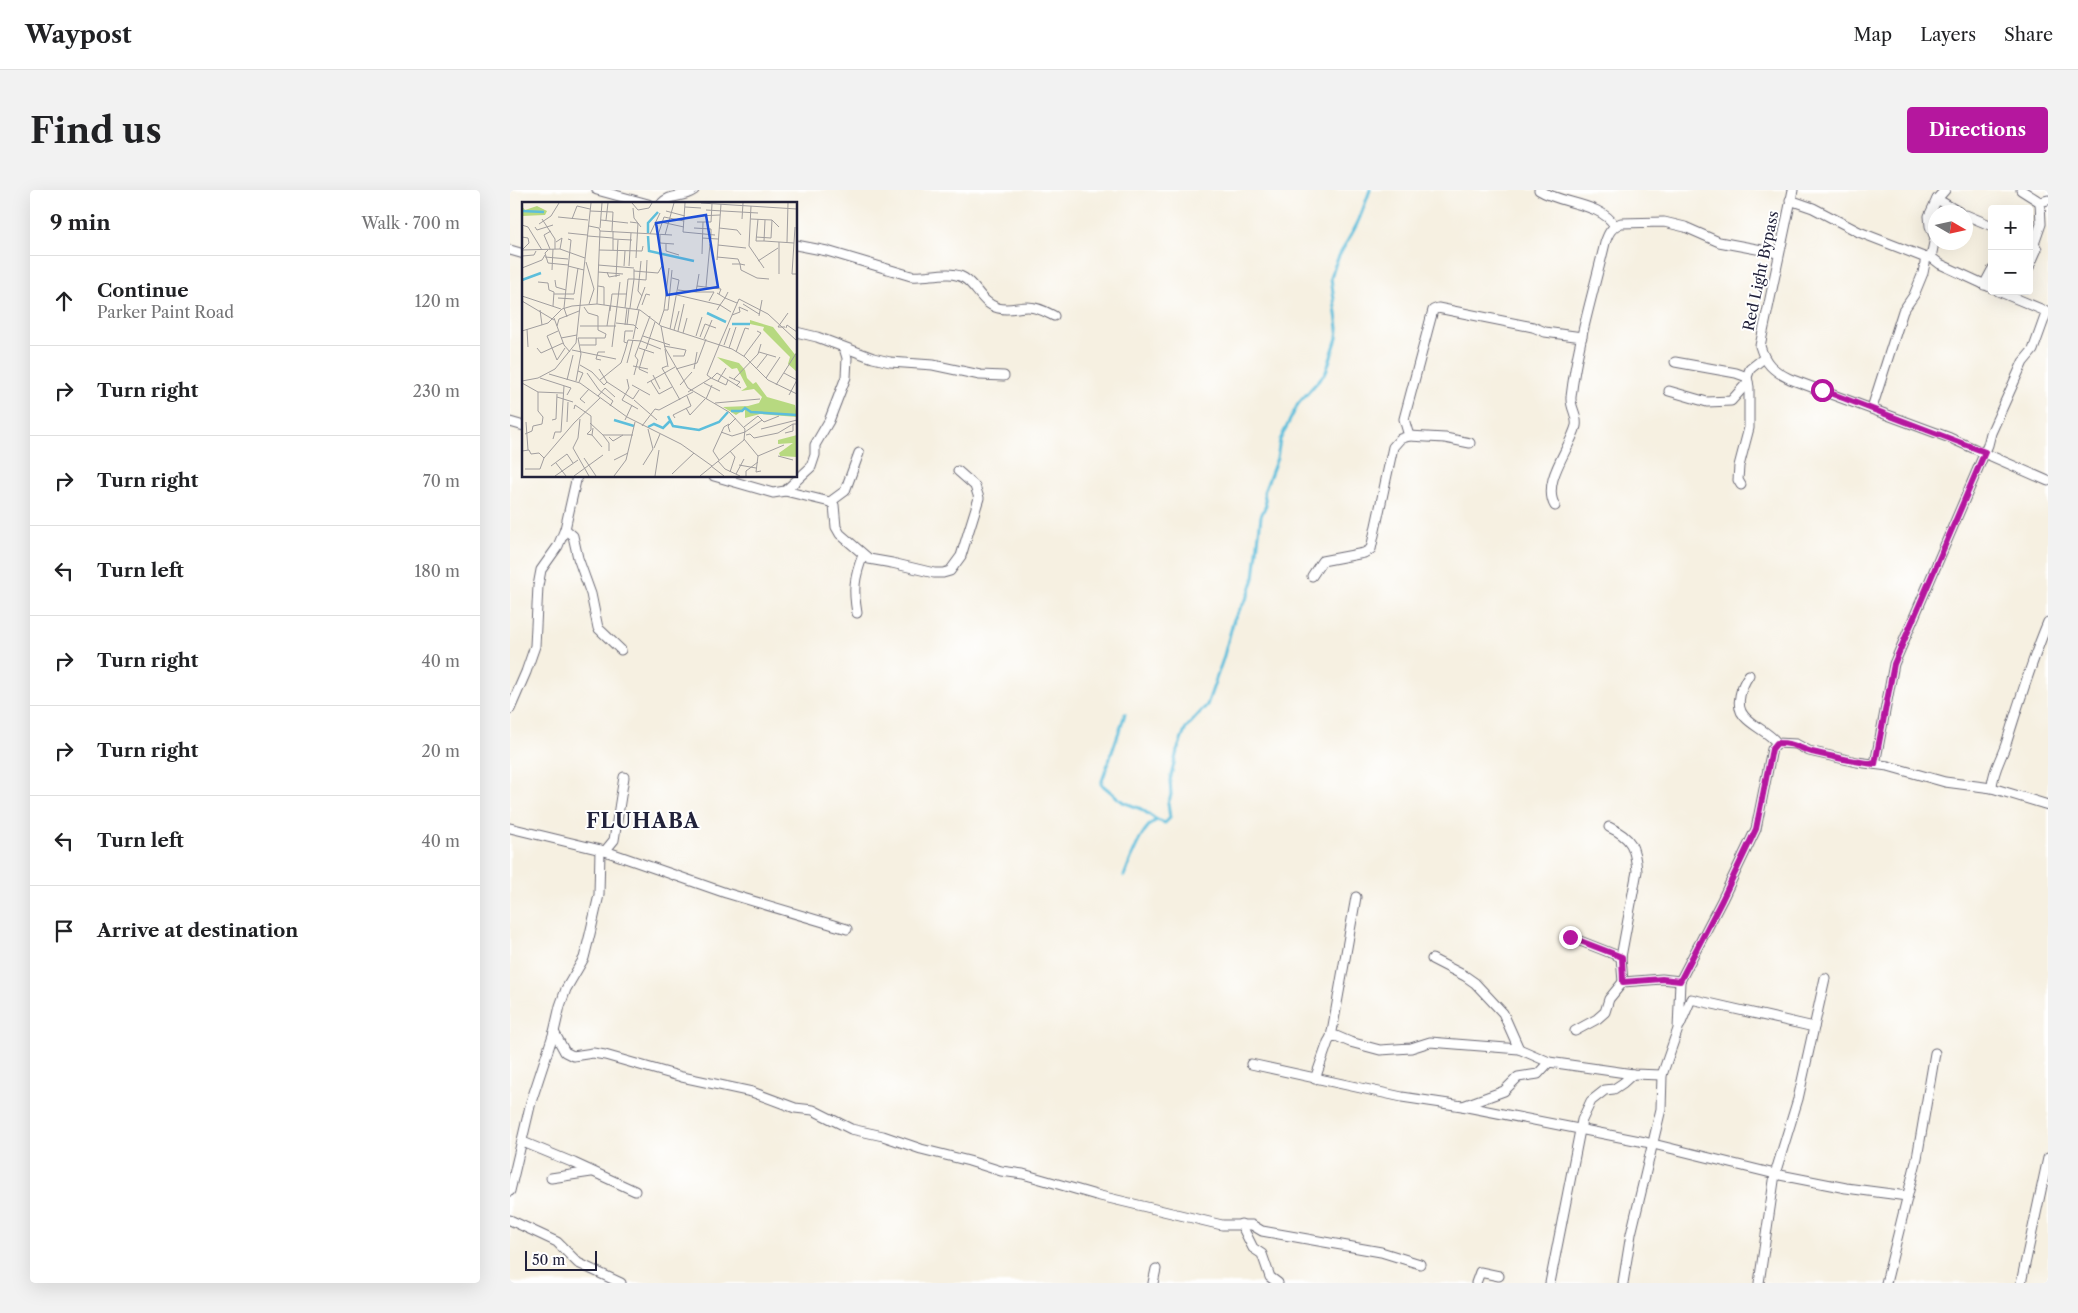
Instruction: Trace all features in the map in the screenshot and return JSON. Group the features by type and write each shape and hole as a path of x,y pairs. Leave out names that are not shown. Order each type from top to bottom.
{"street":[{"path":"597,190 641,202"},
{"path":"663,202 665,199 686,196 694,190"},
{"path":"1539,190 1558,200 1597,209 1611,220 1615,226"},
{"name":"Red Light Bypass","path":"1764,358 1760,346 1762,331 1793,190"},
{"path":"1872,408 1903,311 1914,295 1935,238 1930,226 1930,216 1937,199 1945,190"},
{"path":"2021,190 2044,201 2042,224 2033,240"},
{"path":"1937,199 1947,205"},
{"path":"1790,200 1813,208 1860,232 1928,257 1988,287"},
{"path":"1973,218 1988,224"},
{"path":"1555,506 1552,501 1552,489 1556,468 1576,428 1577,418 1570,400 1582,337 1605,243 1609,233 1615,226 1621,223 1664,222 1685,227 1719,242 1778,252"},
{"path":"798,245 827,251 911,276 923,277 950,273 965,278 990,306 1005,310 1030,307 1054,316"},
{"path":"2033,245 2037,250 2033,259"},
{"path":"1875,764 1894,664 1985,452 1991,433 2023,362 2033,350 2047,312 2017,295"},
{"path":"1409,436 1404,419 1434,310 1438,308 1524,325 1545,332 1582,337"},
{"path":"798,332 890,362 933,365 980,375 1004,376"},
{"path":"721,478 773,494 785,491 811,468 815,455 815,445 829,421 846,377 847,358 844,348"},
{"path":"1741,485 1738,480 1739,466 1749,428 1748,380 1750,369 1764,358 1778,373 1985,452 2048,481"},
{"path":"1675,362 1736,373 1748,380"},
{"path":"1669,391 1706,402 1731,401 1748,380"},
{"path":"1312,576 1322,561 1364,553 1371,549 1393,447 1400,439 1409,436 1445,438 1470,444"},
{"path":"830,502 845,491 859,453"},
{"path":"785,491 830,502 834,505 836,526 840,534 863,556 869,559 892,562 934,573 950,571 961,556 979,498 975,486 958,471"},
{"path":"510,708 535,646 538,586 542,570 558,546 565,529 577,478"},
{"path":"565,529 573,536 578,558 591,594 598,628 621,650"},
{"path":"857,613 854,583 863,556"},
{"path":"1992,788 1992,778 2001,759 2034,655 2048,622"},
{"path":"1748,675 1740,694 1740,707 1743,715 1773,737 1777,743"},
{"path":"1777,743 1796,744 1809,751 1857,762 1875,764 1945,782 1992,788 2048,805"},
{"path":"1678,1029 1680,981 1756,829 1772,749 1777,743"},
{"path":"510,1191 532,1102 554,1032 560,1006 566,989 584,958 599,895 598,863 603,851 614,840 624,777"},
{"path":"1575,1031 1597,1019 1604,1012 1609,999 1623,982 1622,957 1637,871 1636,859 1635,849 1622,834 1609,826"},
{"path":"510,828 603,851 726,893 847,929"},
{"path":"1316,1079 1331,1037 1356,897"},
{"path":"1570,937 1622,957"},
{"path":"1432,959 1475,983 1503,1013 1519,1049"},
{"path":"1759,1283 1775,1174 1798,1098 1826,978"},
{"path":"1623,982 1662,979 1680,981"},
{"path":"1624,1283 1631,1234 1661,1109 1662,1075 1691,999 1814,1028"},
{"path":"554,1032 565,1052 573,1056 593,1053 605,1055 682,1077 752,1092 795,1108 813,1110 851,1129 883,1136 921,1149 1001,1171 1022,1174 1096,1195 1222,1224 1252,1225 1262,1231 1381,1252 1420,1264"},
{"path":"1331,1037 1336,1036 1380,1050 1411,1048 1430,1042 1519,1049 1549,1062 1633,1074 1662,1075"},
{"path":"1886,1283 1924,1122 1935,1053"},
{"path":"1462,1106 1504,1091 1518,1077 1538,1074 1549,1062"},
{"path":"1251,1064 1402,1097 1462,1106 1653,1144 1775,1174 1846,1188 1907,1196"},
{"path":"1550,1283 1582,1120 1591,1101 1605,1090 1624,1083 1633,1074"},
{"path":"523,1142 635,1191"},
{"path":"2021,1283 2048,1158"},
{"path":"551,1178 591,1172"},
{"path":"510,1220 557,1242 578,1263 621,1283"},
{"path":"1241,1224 1253,1248 1262,1254 1270,1277 1278,1283"},
{"path":"1153,1283 1156,1269"},
{"path":"1477,1283 1480,1272 1499,1276"}],"waterway":[{"path":"1124,876 1137,844 1146,829 1157,820 1165,823 1170,818 1168,803 1171,795 1170,780 1177,751 1186,728 1207,705 1234,619 1248,596 1254,578 1261,516 1266,505 1264,492 1277,458 1280,440 1298,404 1326,372 1337,338 1338,328 1331,278 1339,257 1357,224 1370,190"},
{"path":"1125,714 1101,784 1123,802 1141,809 1157,820"}],"district":[{"name":"FLUHABA","path":"643,821"}],"route":[{"path":"1570,937 1622,957 1623,982 1662,979 1680,981 1756,829 1768,765 1772,749 1777,743 1796,744 1809,751 1857,762 1875,764 1894,664 1985,452 1822,390"}]}
